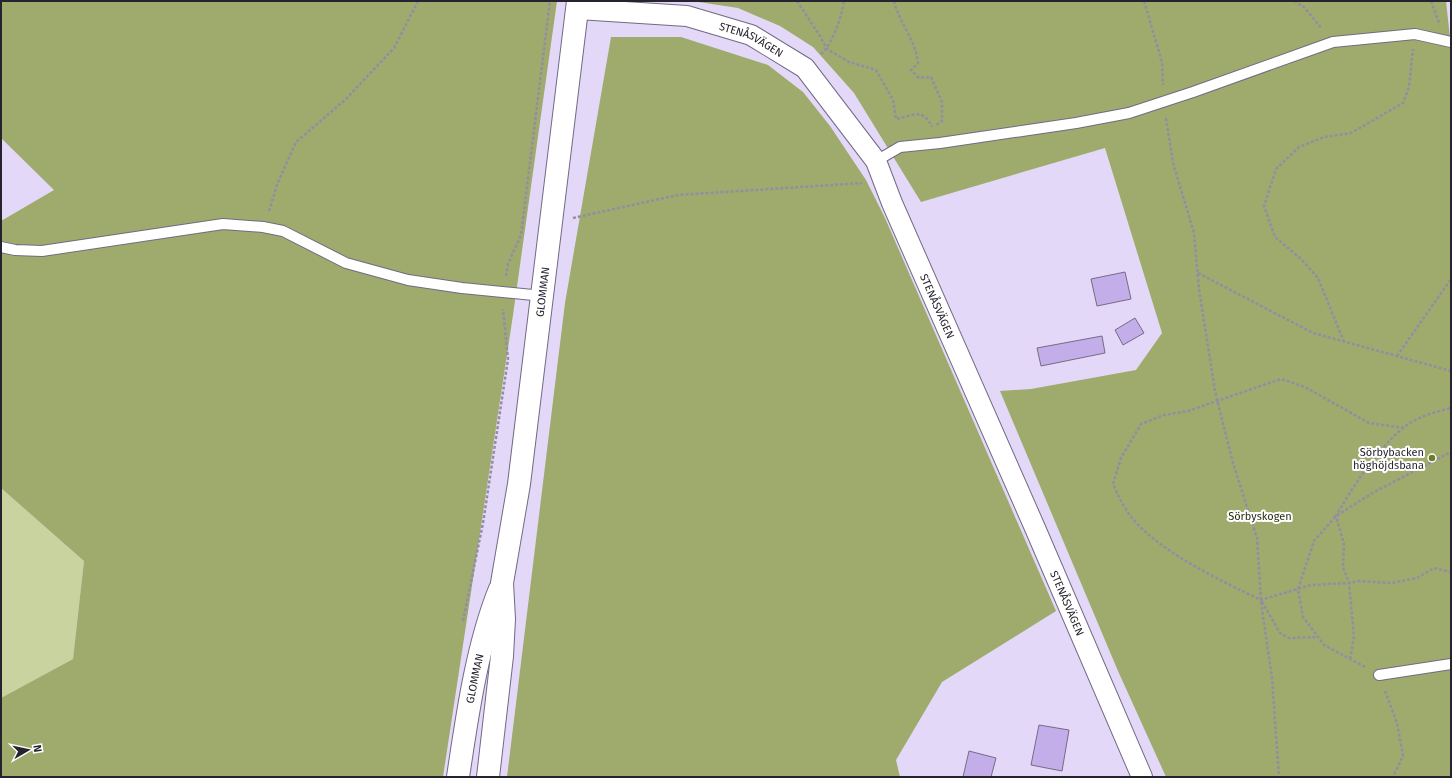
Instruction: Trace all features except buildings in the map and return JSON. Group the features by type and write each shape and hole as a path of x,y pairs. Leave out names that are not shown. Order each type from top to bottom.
{"main road":[{"name":"GLOMMAN","path":"458,777 486,628 489,615 502,583 519,484 578,5"},
{"name":"GLOMMAN","path":"488,777 502,656 504,619 502,583"}],"street":[{"name":"STENÅSVÄGEN","path":"578,5 687,16 751,35 804,68 876,161 1142,777"}],"lane":[{"path":"876,161 900,147 940,143 1076,123 1129,113 1333,42 1415,34 1451,42"},
{"path":"1,247 42,251 223,224 263,227 282,232 353,265 408,280 543,296"},
{"path":"1379,675 1451,664"}],"path":[{"path":"263,227 278,182 296,142 346,100 394,48 418,1"},
{"path":"462,629 483,524 508,359 503,317 503,292 508,264 521,235 550,1"},
{"path":"797,1 827,49 849,62 876,70 893,100 896,119 919,114 927,118 933,129 942,121 942,102 931,77 919,78 911,70 918,63 917,52 896,10 894,1"},
{"path":"804,68 827,49 843,10 844,1"},
{"path":"1144,1 1162,62 1163,102 1173,163 1194,233 1197,273 1218,402 1233,463 1257,538 1261,600 1272,678 1279,777"},
{"path":"1294,1 1304,7 1333,42"},
{"path":"1344,342 1318,278 1301,260 1275,237 1264,206 1276,169 1299,147 1324,137 1351,133 1403,103 1409,87 1415,34"},
{"path":"552,222 678,195 884,182"},
{"path":"1197,273 1313,333 1451,371"},
{"path":"1397,356 1451,279"},
{"path":"1319,637 1289,638 1280,633 1261,600 1200,569 1148,533 1127,512 1113,484 1121,458 1141,424 1164,415 1188,411 1218,402 1281,380 1305,387 1369,423 1404,428"},
{"path":"1393,777 1403,756 1397,723 1379,675 1324,644 1303,617 1298,589 1314,541 1336,516 1361,474 1404,428 1430,414 1451,408"},
{"path":"1336,516 1374,492 1451,452"},
{"path":"1336,516 1344,544 1344,567 1349,583 1354,637 1350,659"},
{"path":"1261,600 1311,585 1359,581 1391,583 1417,578 1434,568 1451,572"}],"green space":[{"path":"1,1 557,1 513,315 443,777 1,777 1,698 73,659 84,561 1,488 1,221 54,190 1,138"},
{"name":"Sörbyskogen","path":"692,1 1446,1 1451,47 1451,777 1166,777 1118,671 1000,391 1031,389 1136,370 1162,333 1105,148 921,202 854,93 813,47 780,26 738,8"},
{"path":"611,37 681,37 768,65 803,92 830,126 866,180 885,218 1056,611 942,682 896,760 900,777 507,777 565,303"},
{"path":"1,488 84,561 73,659 1,698"}],"place":[{"name":"Sörbybacken höghöjdsbana","path":"1432,458"}]}
